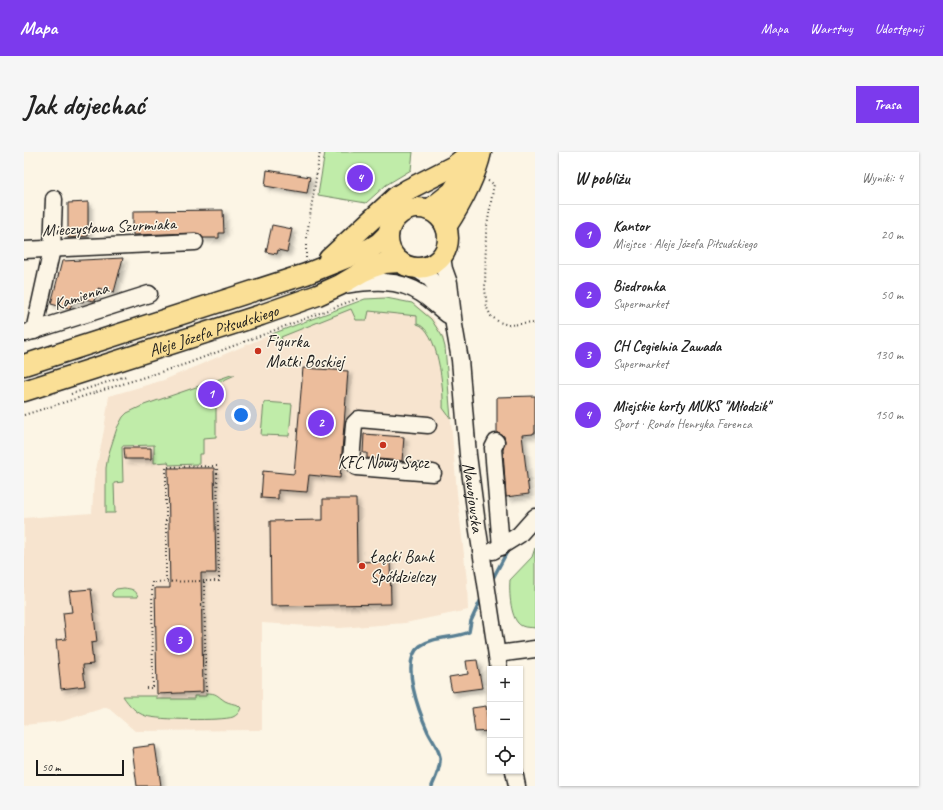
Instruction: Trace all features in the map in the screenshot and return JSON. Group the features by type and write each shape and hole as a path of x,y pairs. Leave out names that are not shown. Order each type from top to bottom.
{"main road":[{"path":"311,272 337,254 398,196 454,166 472,152"},
{"path":"429,210 443,200 461,179 468,168 472,152"},
{"path":"446,227 459,207 474,176 481,152"},
{"path":"414,208 422,208 429,210 442,220 446,227 448,242 442,256 430,266 407,265 390,250 388,234 390,227 399,214 414,208"},
{"name":"Aleje Józefa Piłsudskiego","path":"24,365 311,272 371,248 379,243 388,234"},
{"name":"Aleje Józefa Piłsudskiego","path":"24,391 261,315 318,295 340,285 362,272 385,263 407,265"}],"street":[{"path":"29,332 52,249 54,199"},
{"name":"Mieczysława Szurmiaka","path":"24,250 195,242"},
{"name":"Nawojowska","path":"442,256 444,269 449,282 451,320 460,360 468,455 481,556 498,662"},
{"name":"Nawojowska","path":"407,265 424,273 434,282 451,320"},
{"path":"340,285 375,281 407,286 425,296 451,320"},
{"name":"Kamienna","path":"29,332 149,294"},
{"path":"428,425 358,420 354,424 351,461 356,467 432,473"},
{"path":"496,442 493,448 501,547"},
{"path":"481,556 494,551 519,535 535,517"},
{"path":"498,662 535,649"},
{"path":"515,774 517,786"}],"path":[{"path":"311,272 306,241 320,152"},
{"path":"474,176 494,184 486,232 485,288 487,308 491,316 499,322 508,325 535,323"},
{"path":"24,416 186,364 365,296"},
{"path":"146,688 153,688 152,582 219,581 216,466 166,467 166,581"},
{"path":"204,581 206,691"}],"shaded area":[{"path":"380,297 413,303 433,318 444,338 457,493 467,581 468,610 405,623 340,628 262,623 262,730 135,731 107,707 63,721 24,725 24,518 92,513 94,480 109,396 164,380 272,334 349,305"}],"green space":[{"path":"325,152 413,152 411,170 386,185 366,203 318,195"},
{"path":"386,298 412,303 431,319 442,336 445,347 451,419 443,408 441,374 435,348 424,328 417,324 417,316 369,311 367,320 356,320 351,309 281,337 284,345 278,345 274,340 272,334 365,299"},
{"path":"231,375 235,375 217,383 215,388 204,388 204,401 216,401 216,437 203,438 203,454 199,454 199,464 169,465 168,462 154,463 154,445 122,446 123,482 114,483 115,513 106,513 106,468 108,456 117,428 123,417 127,413 144,405"},
{"path":"264,402 292,404 289,436 261,435"},
{"path":"535,548 535,628 522,626 515,618 510,598 510,580 532,557"},
{"path":"124,588 135,591 138,597 112,596 112,593 116,589"},
{"path":"206,693 214,694 225,701 238,705 241,708 238,714 227,718 190,720 152,717 142,715 136,711 123,696 157,696 157,699 194,699 194,696 206,696"}],"building":[{"path":"267,170 310,177 307,193 265,186"},
{"path":"88,202 88,236 68,238 68,203"},
{"path":"223,210 224,233 219,233 219,238 203,238 200,234 195,233 133,235 133,211"},
{"path":"272,225 292,229 287,252 278,250 277,254 266,252"},
{"path":"123,258 114,292 98,288 94,301 84,299 83,302 73,300 70,309 51,304 62,261"},
{"path":"303,368 348,371 340,478 309,475 307,492 278,490 278,499 261,498 263,471 294,474"},
{"path":"206,388 216,389 216,400 206,400"},
{"path":"535,396 535,433 522,435 529,494 506,497 503,450 505,441 504,436 497,433 497,397"},
{"name":"KFC Nowy Sącz","path":"364,434 404,437 402,461 367,458 367,453 363,453"},
{"path":"124,448 151,448 151,459 125,459"},
{"path":"168,468 214,468 216,573 201,573 203,692 157,694 155,588 170,588"},
{"path":"323,499 356,499 357,562 390,561 391,604 271,606 270,521 323,520"},
{"path":"91,589 97,642 91,643 93,664 83,665 85,686 61,689 56,640 66,639 63,613 72,612 69,591"},
{"path":"477,660 482,688 452,692 449,677 468,674 466,661"},
{"path":"486,706 487,731 475,732 472,708"},
{"path":"155,745 161,786 137,786 132,748"}],"waterway":[{"path":"492,580 508,550"},
{"path":"432,786 439,768 440,757 437,748 424,724 416,701 411,675 411,663 414,653 425,643 469,632 471,621 482,597"}],"place":[{"name":"Miejskie korty MUKS \"Młodzik\"","path":"360,178"},
{"name":"Figurka Matki Boskiej","path":"258,351"},
{"name":"Kantor","path":"211,394"},
{"name":"Biedronka","path":"321,423"},
{"name":"KFC Nowy Sącz","path":"383,445"},
{"name":"Łącki Bank Spółdzielczy","path":"362,566"},
{"name":"CH Cegielnia Zawada","path":"179,640"}]}
